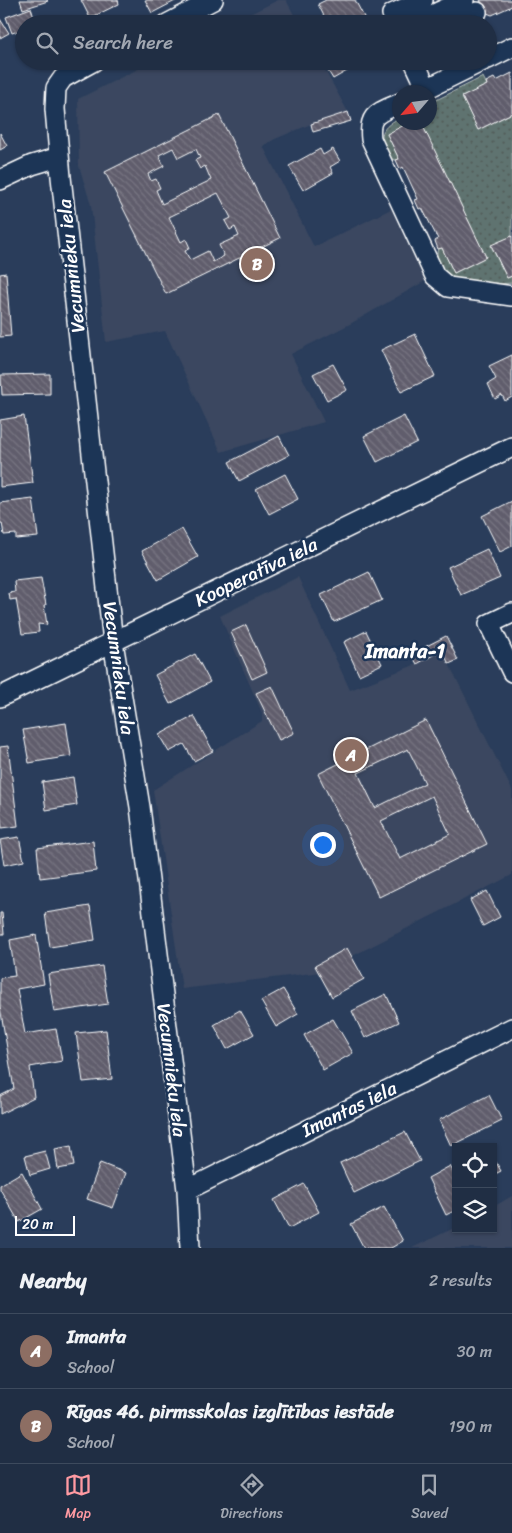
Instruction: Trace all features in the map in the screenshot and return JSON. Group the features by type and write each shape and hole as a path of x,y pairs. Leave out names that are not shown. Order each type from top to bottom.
{"street":[{"path":"184,15 213,0"},
{"path":"391,13 423,0"},
{"path":"442,15 471,6"},
{"path":"462,15 471,6"},
{"path":"497,54 512,47"},
{"name":"Vecumnieku iela","path":"78,70 63,78 56,88 55,109 59,157 114,642 140,807 187,1190 190,1248"},
{"path":"417,70 421,85"},
{"path":"435,85 465,70"},
{"path":"392,107 375,116 369,125 370,139 435,276 448,287 512,296"},
{"path":"0,180 32,165 59,157"},
{"name":"Kooperatīva iela","path":"0,697 512,447"},
{"path":"512,613 489,624 512,672"},
{"name":"Imantas iela","path":"187,1190 512,1028"}],"shaded area":[{"path":"278,0 286,0 294,15 248,15"},
{"path":"136,70 325,70 348,112 311,124 263,146 314,247 391,209 425,281 350,324 291,354 324,422 221,452 165,331 106,342 91,205 79,166 78,99"},
{"path":"298,577 350,690 417,664 442,650 512,790 512,875 321,972 182,989 153,790 262,721 262,713 220,616"},
{"path":"512,1196 512,1248 412,1248 452,1229 452,1233 497,1233 497,1205"}],"green space":[{"path":"483,77 487,85 462,97 478,130 512,113 512,236 491,246 507,278 512,276 512,283 497,284 451,279 442,270 438,262 438,249 442,248 454,273 486,257 424,130 437,130 437,100"},
{"path":"392,122 392,130 395,130 387,134 399,159 396,160 388,158 383,145 382,135 387,126"}],"building":[{"path":"20,0 47,0 48,1 23,9"},
{"path":"81,0 118,0 119,4 96,15 88,15"},
{"path":"145,0 177,0 152,13"},
{"path":"326,0 355,0 363,15 324,15 318,4"},
{"path":"480,0 512,0 512,6 492,15 487,13"},
{"path":"31,8 33,15 15,15 15,32 12,33 6,17"},
{"path":"0,19 9,33 0,38"},
{"path":"328,70 349,70 333,79"},
{"path":"512,73 512,113 478,130 462,97 487,85 486,82 494,78 496,81"},
{"path":"348,112 351,121 313,132 311,124"},
{"path":"219,115 280,238 166,294 105,172","holes":["173,148 178,158 196,149 200,158 195,160 200,169 205,166 211,180 162,204 156,190 160,188 156,179 151,181 148,174 164,166 159,155","218,193 231,218 225,221 230,230 235,227 239,236 219,245 224,256 213,262 208,251 190,260 185,251 190,248 186,239 181,242 169,217"]},
{"path":"395,130 425,130 486,257 454,273 442,248 438,249 435,241 438,239 422,208 419,209 415,200 418,199 403,167 400,169 396,160 399,159 387,134"},
{"path":"0,133 7,146 0,150"},
{"path":"320,149 323,155 333,149 340,161 330,167 333,173 303,190 289,166"},
{"path":"512,236 512,276 507,278 491,245"},
{"path":"6,273 11,336 0,337 0,274"},
{"path":"415,334 435,376 401,392 381,350"},
{"path":"512,355 512,397 505,401 502,395 495,399 488,384 496,379 489,366"},
{"path":"333,364 347,390 327,400 313,374"},
{"path":"50,374 50,394 2,395 1,375"},
{"path":"24,416 33,483 0,487 0,420"},
{"path":"404,416 417,442 377,462 364,436"},
{"path":"279,436 289,455 239,481 229,462"},
{"path":"285,474 298,499 269,514 256,489"},
{"path":"33,499 38,537 16,539 16,534 4,535 2,523 0,523 0,503"},
{"path":"512,501 512,546 500,552 482,516"},
{"path":"182,529 198,557 158,580 142,551"},
{"path":"487,549 500,578 461,595 448,567"},
{"path":"369,572 382,600 334,622 321,595"},
{"path":"41,578 46,605 44,605 47,625 38,624 39,632 22,634 16,599 10,600 9,593 15,592 14,581"},
{"path":"246,625 267,672 252,679 231,632"},
{"path":"366,631 382,664 359,675 344,642"},
{"path":"446,636 458,660 449,664 442,650 417,664 411,654"},
{"path":"195,654 210,682 170,704 155,675"},
{"path":"272,686 294,733 279,740 256,693"},
{"path":"194,716 213,751 194,761 184,744 169,752 159,735"},
{"path":"426,720 487,844 379,897 318,774","holes":["408,749 425,783 375,808 358,773","432,796 450,834 400,859 381,821"]},
{"path":"66,723 71,756 29,763 23,730"},
{"path":"8,746 18,826 2,828 0,810 0,747"},
{"path":"73,777 77,805 46,810 42,782"},
{"path":"19,837 24,861 4,865 0,840"},
{"path":"93,841 96,871 40,878 37,848"},
{"path":"487,891 500,917 483,926 470,900"},
{"path":"90,906 95,940 50,947 45,913"},
{"path":"0,913 2,913 4,934 0,934"},
{"path":"36,935 44,984 17,989 25,1034 56,1029 62,1061 30,1067 34,1097 0,1114 0,1096 14,1089 0,1007 0,978 15,976 10,940"},
{"path":"347,948 364,979 332,997 315,966"},
{"path":"102,966 108,1004 54,1012 48,974"},
{"path":"283,989 298,1014 276,1027 261,1001"},
{"path":"386,994 399,1022 365,1038 352,1011"},
{"path":"240,1010 254,1034 227,1049 214,1025"},
{"path":"333,1019 353,1053 323,1070 304,1035"},
{"path":"106,1030 112,1079 83,1082 76,1033"},
{"path":"489,1095 502,1121 457,1143 452,1143 451,1146 439,1120"},
{"path":"405,1132 420,1161 354,1193 340,1163"},
{"path":"71,1146 74,1166 58,1169 55,1149"},
{"path":"45,1151 50,1169 30,1175 25,1156"},
{"path":"100,1163 126,1173 113,1208 87,1199"},
{"path":"497,1164 501,1171 497,1173"},
{"path":"450,1166 452,1170 452,1212 446,1215 428,1178"},
{"path":"22,1172 42,1209 19,1222 0,1189 0,1185"},
{"path":"304,1184 319,1212 289,1228 274,1200"},
{"path":"384,1207 403,1241 391,1248 364,1248 351,1224"}],"place":[{"name":"Rīgas 46. pirmsskolas izglītības iestāde","path":"257,264"},
{"name":"Imanta","path":"351,755"}],"district":[{"name":"Imanta-1","path":"405,651"}]}
